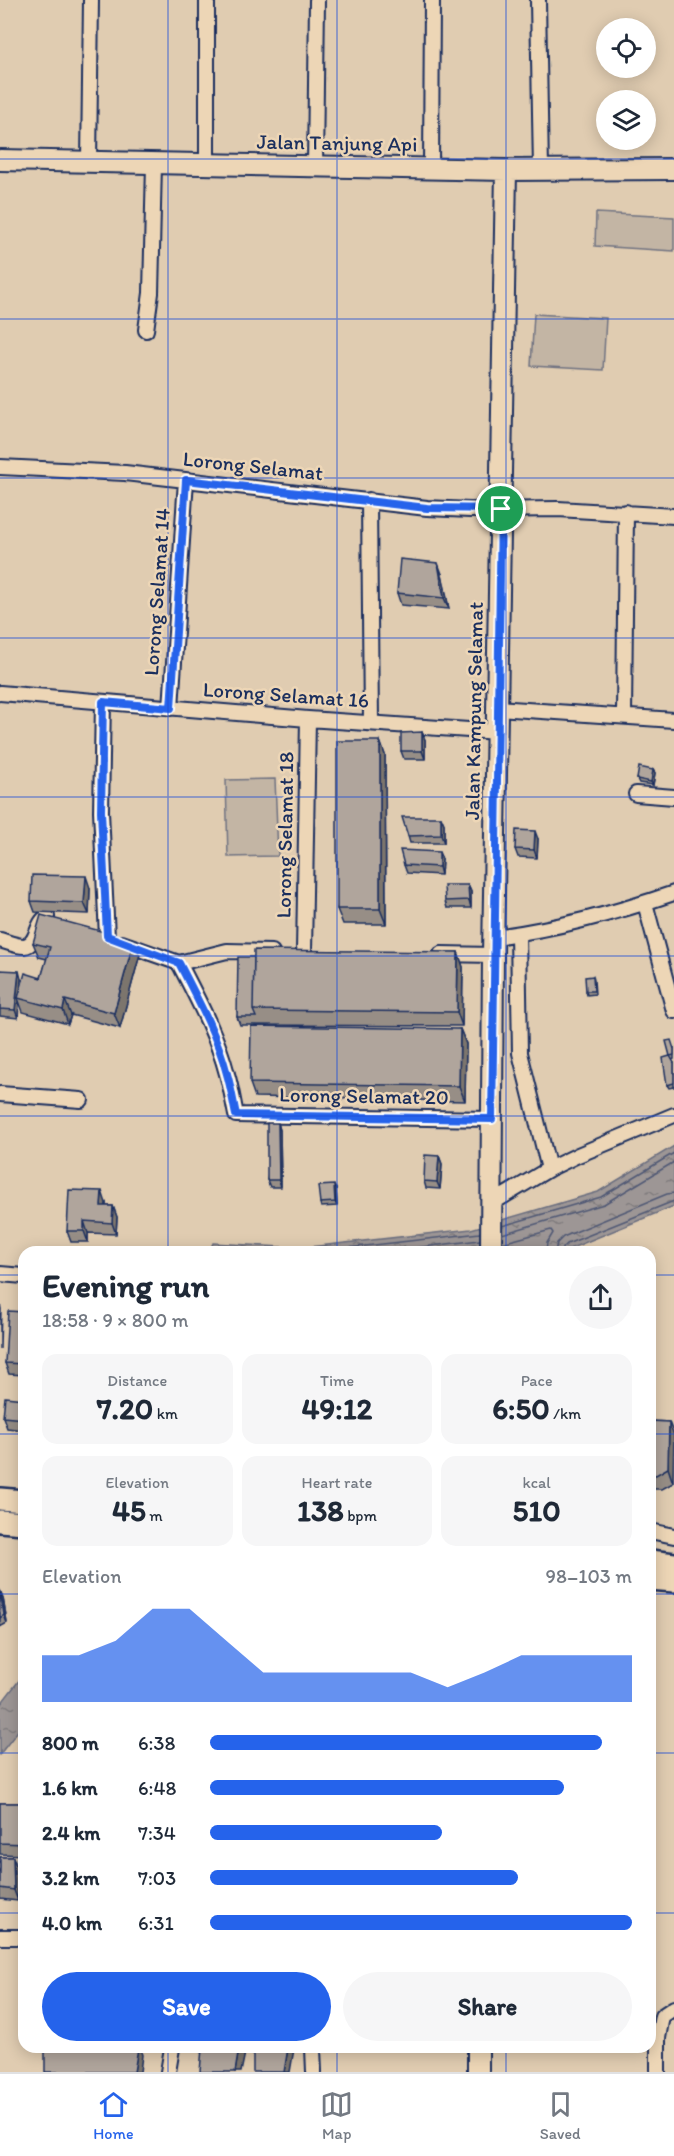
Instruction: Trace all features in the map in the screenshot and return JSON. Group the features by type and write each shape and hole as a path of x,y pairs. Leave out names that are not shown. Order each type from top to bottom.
{"main road":[{"path":"0,1499 18,1500"},
{"path":"0,1521 18,1522"},
{"path":"656,1562 674,1564"},
{"path":"656,1580 674,1581"}],"street":[{"path":"89,162 92,0"},
{"path":"207,0 207,165"},
{"path":"315,168 317,0"},
{"path":"431,169 432,0"},
{"path":"538,0 541,170"},
{"name":"Jalan Tanjung Api","path":"0,160 506,171 674,170"},
{"path":"147,330 151,293 154,164"},
{"name":"Jalan Kampung Selamat","path":"491,1246 506,171"},
{"name":"Lorong Selamat","path":"0,467 124,473 427,508 558,509 674,516"},
{"name":"Lorong Selamat 14","path":"171,708 186,480"},
{"path":"369,500 371,723"},
{"path":"624,716 626,512"},
{"name":"Lorong Selamat 16","path":"0,693 308,719 498,732"},
{"path":"103,702 102,935 179,963"},
{"path":"498,708 674,720"},
{"name":"Lorong Selamat 18","path":"179,963 227,951 299,952 308,719"},
{"path":"636,794 674,797"},
{"path":"426,954 494,946 518,934 645,903 674,893"},
{"path":"645,903 674,1011"},
{"path":"0,940 27,945 32,942 44,918 57,920"},
{"path":"518,934 520,1053 549,1169"},
{"name":"Lorong Selamat 20","path":"179,963 204,1011 213,1034 227,1073 236,1115 492,1119"},
{"path":"0,1094 81,1100"},
{"path":"492,1212 549,1169 674,1115"},
{"path":"0,1274 18,1276"},
{"path":"656,1532 674,1536"},
{"path":"0,1937 18,1937"},
{"path":"658,2072 659,2026 662,2016 674,2008"},
{"path":"168,2072 171,2053"},
{"path":"313,2053 314,2072"},
{"path":"478,2053 478,2072"}],"shaded area":[{"path":"596,213 674,217 674,251 595,246"},
{"path":"534,314 606,318 603,370 531,366"},
{"path":"275,779 278,856 228,857 226,780"}],"water":[{"path":"674,1146 674,1206 577,1246 318,1246 471,1229 598,1192"},
{"path":"213,1243 265,1246 212,1246"},
{"path":"18,1682 18,1731 0,1754 0,1705"}],"building":[{"path":"400,559 438,563 444,598 397,593"},
{"path":"422,732 422,751 401,751 401,733"},
{"path":"337,741 380,741 380,909 337,909"},
{"path":"639,767 653,770 651,782 637,779"},
{"path":"402,817 441,817 441,835 408,836"},
{"path":"516,830 535,831 534,850 515,849"},
{"path":"400,850 439,852 439,867 404,865"},
{"path":"32,875 86,876 84,903 31,901"},
{"path":"444,885 468,885 469,900 445,901"},
{"path":"41,915 134,940 114,1013 65,1000 63,1010 18,998 25,973 41,978 50,947 33,943"},
{"path":"254,950 458,952 457,1012 253,1010"},
{"path":"238,957 254,957 253,1010 256,1017 237,1017"},
{"path":"0,970 19,971 15,1010 0,1009"},
{"path":"593,976 594,991 586,991 585,977"},
{"path":"251,1026 460,1029 459,1086 250,1083"},
{"path":"671,1040 674,1055 670,1056 666,1041"},
{"path":"670,1056 674,1063 674,1083 667,1085 663,1058"},
{"path":"267,1123 278,1123 279,1180 267,1180"},
{"path":"425,1155 439,1156 437,1182 424,1181"},
{"path":"334,1185 335,1202 320,1203 318,1186"},
{"path":"69,1190 102,1191 101,1206 113,1206 112,1223 84,1221 84,1231 67,1231"},
{"path":"8,1311 18,1312 18,1364 5,1363"},
{"path":"5,1397 18,1398 18,1418 3,1417"},
{"path":"656,1421 669,1422 668,1468 656,1475"},
{"path":"0,1590 4,1615 0,1618"},
{"path":"0,1803 18,1803 18,1844 0,1843"},
{"path":"0,1857 13,1857 14,1890 0,1888"},
{"path":"45,2053 137,2053 134,2072 45,2072"},
{"path":"202,2053 238,2053 235,2072 200,2072"},
{"path":"253,2053 287,2053 284,2072 253,2072"}],"route":[{"path":"186,480 427,508 501,509 492,1119 236,1115 227,1073 213,1034 204,1011 179,963 107,936 101,811 103,702 171,708 186,480"}]}
